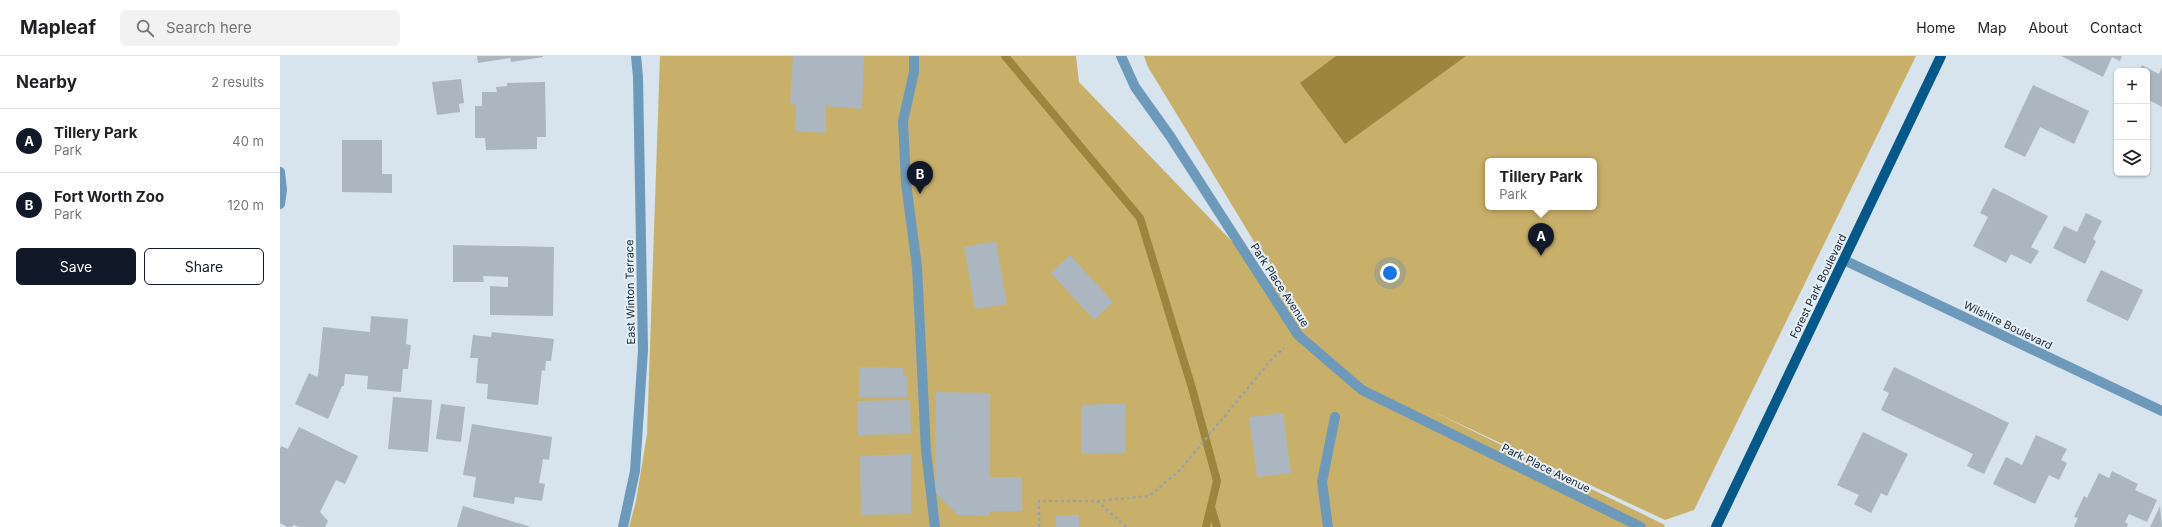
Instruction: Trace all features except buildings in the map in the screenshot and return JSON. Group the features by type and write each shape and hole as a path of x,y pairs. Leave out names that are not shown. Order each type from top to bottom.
{"main road":[{"name":"Forest Park Boulevard","path":"1716,527 1941,56"}],"street":[{"name":"East Winton Terrace","path":"623,527 635,471 643,350 638,77 636,56"},
{"path":"914,56 914,72 903,121 906,183 917,267 926,451 935,527"},
{"name":"Park Place Avenue","path":"1121,56 1135,87 1170,136 1298,335 1362,390 1641,527"},
{"path":"280,172 282,190 280,204"},
{"name":"Wilshire Boulevard","path":"1844,260 2162,412"},
{"path":"1328,527 1322,482 1335,416"}],"path":[{"path":"1039,527 1039,501 1097,501 1149,496 1180,470 1272,360"},
{"path":"1097,501 1126,527"}],"shaded area":[{"path":"660,56 1076,56 1079,82 1292,304 1148,67 1144,56 1916,56 1694,510 1665,520 1430,410 1665,525 1664,527 629,527 636,501 647,434"},
{"path":"1336,56 1466,56 1345,144 1300,83"}],"waterway":[{"path":"1005,56 1140,218 1192,388 1217,481 1206,527"},
{"path":"1211,507 1217,527"}],"place":[{"name":"Fort Worth Zoo","path":"920,194"},
{"name":"Tillery Park","path":"1541,256"}]}
